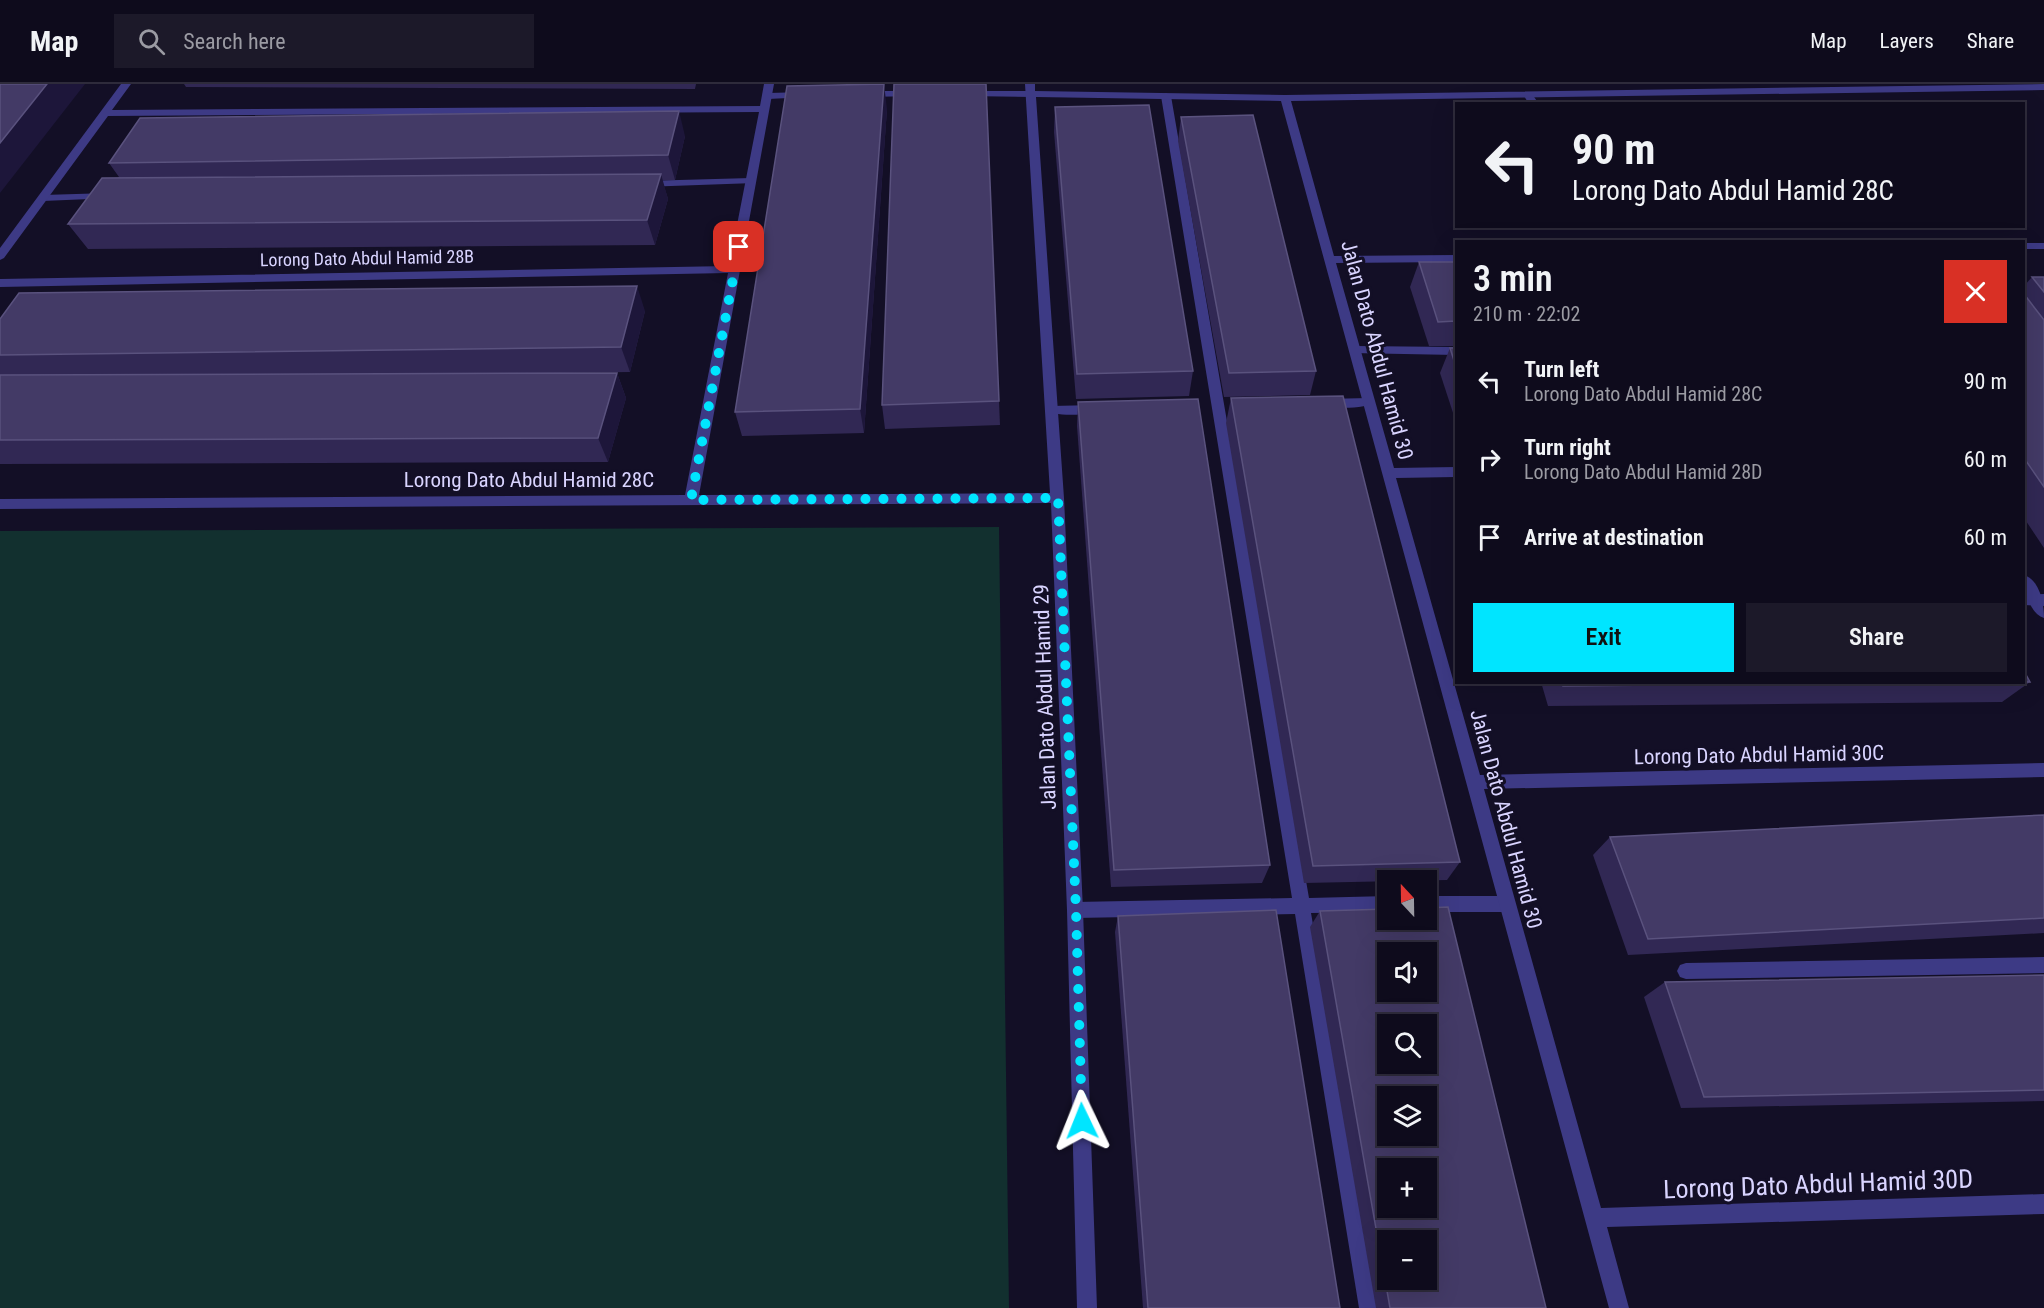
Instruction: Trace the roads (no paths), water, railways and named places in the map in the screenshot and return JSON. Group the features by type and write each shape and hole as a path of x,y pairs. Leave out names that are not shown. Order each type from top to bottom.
{"street":[{"path":"0,256 126,84"},
{"path":"959,94 1030,89 1166,96 1531,100 2044,87"},
{"name":"Jalan Dato Abdul Hamid 29","path":"1030,89 1058,498 1076,910 1088,1308"},
{"path":"691,500 768,90 820,95"},
{"path":"854,94 924,94"},
{"path":"1166,96 1369,1308"},
{"name":"Jalan Dato Abdul Hamid 30","path":"1285,98 1619,1308"},
{"path":"104,113 765,109"},
{"path":"633,184 751,181"},
{"path":"43,198 126,196"},
{"path":"2025,246 2044,246"},
{"path":"1330,260 1455,258"},
{"name":"Lorong Dato Abdul Hamid 28B","path":"0,284 735,269"},
{"path":"1355,350 1455,351"},
{"path":"1311,404 1369,402"},
{"path":"1051,410 1111,409"},
{"path":"1388,473 1455,472"},
{"name":"Lorong Dato Abdul Hamid 28C","path":"0,504 1058,498"},
{"path":"2025,582 2037,603"},
{"name":"Lorong Dato Abdul Hamid 30C","path":"1474,782 2044,770"},
{"path":"1076,910 1377,904"},
{"path":"1437,904 1507,904"},
{"path":"1686,971 2044,965"},
{"name":"Lorong Dato Abdul Hamid 30D","path":"1594,1218 2044,1204"}]}
